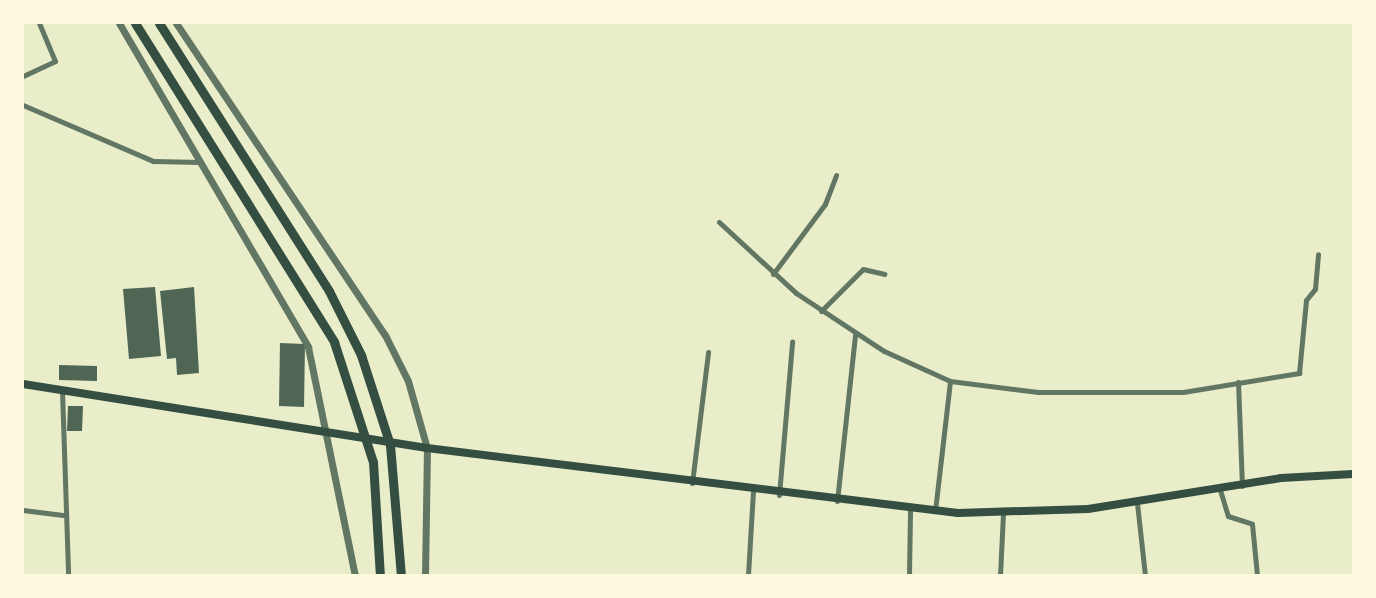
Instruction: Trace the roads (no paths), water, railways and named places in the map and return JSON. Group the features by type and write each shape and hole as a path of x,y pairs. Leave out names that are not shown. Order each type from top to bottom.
{"highway":[{"path":"135,23 313,302 364,422 369,446 380,575"},
{"path":"159,23 340,310 385,425 390,445 401,575"}],"main road":[{"path":"23,385 328,430 427,448 753,492 935,511 1003,513 1138,503 1242,486 1353,474"}],"street":[{"path":"23,76 55,61 39,23"},
{"path":"119,23 300,330 328,430 355,575"},
{"path":"176,23 385,335 408,381 427,448 425,575"},
{"path":"23,96 24,105 153,161 203,162"},
{"path":"773,274 827,202 836,175"},
{"path":"719,222 773,274 821,312 855,334 950,381 1121,394 1238,382 1301,371 1306,300 1315,289 1318,254"},
{"path":"821,312 863,269 884,274"},
{"path":"836,501 855,334"},
{"path":"779,495 792,342"},
{"path":"692,483 708,352"},
{"path":"935,511 950,381"},
{"path":"1238,382 1242,486"},
{"path":"62,390 63,515 68,575"},
{"path":"1220,490 1227,516 1252,524 1257,575"},
{"path":"748,575 753,492"},
{"path":"1138,503 1145,575"},
{"path":"909,575 910,509"},
{"path":"23,510 63,515"},
{"path":"1000,575 1003,513"}]}
